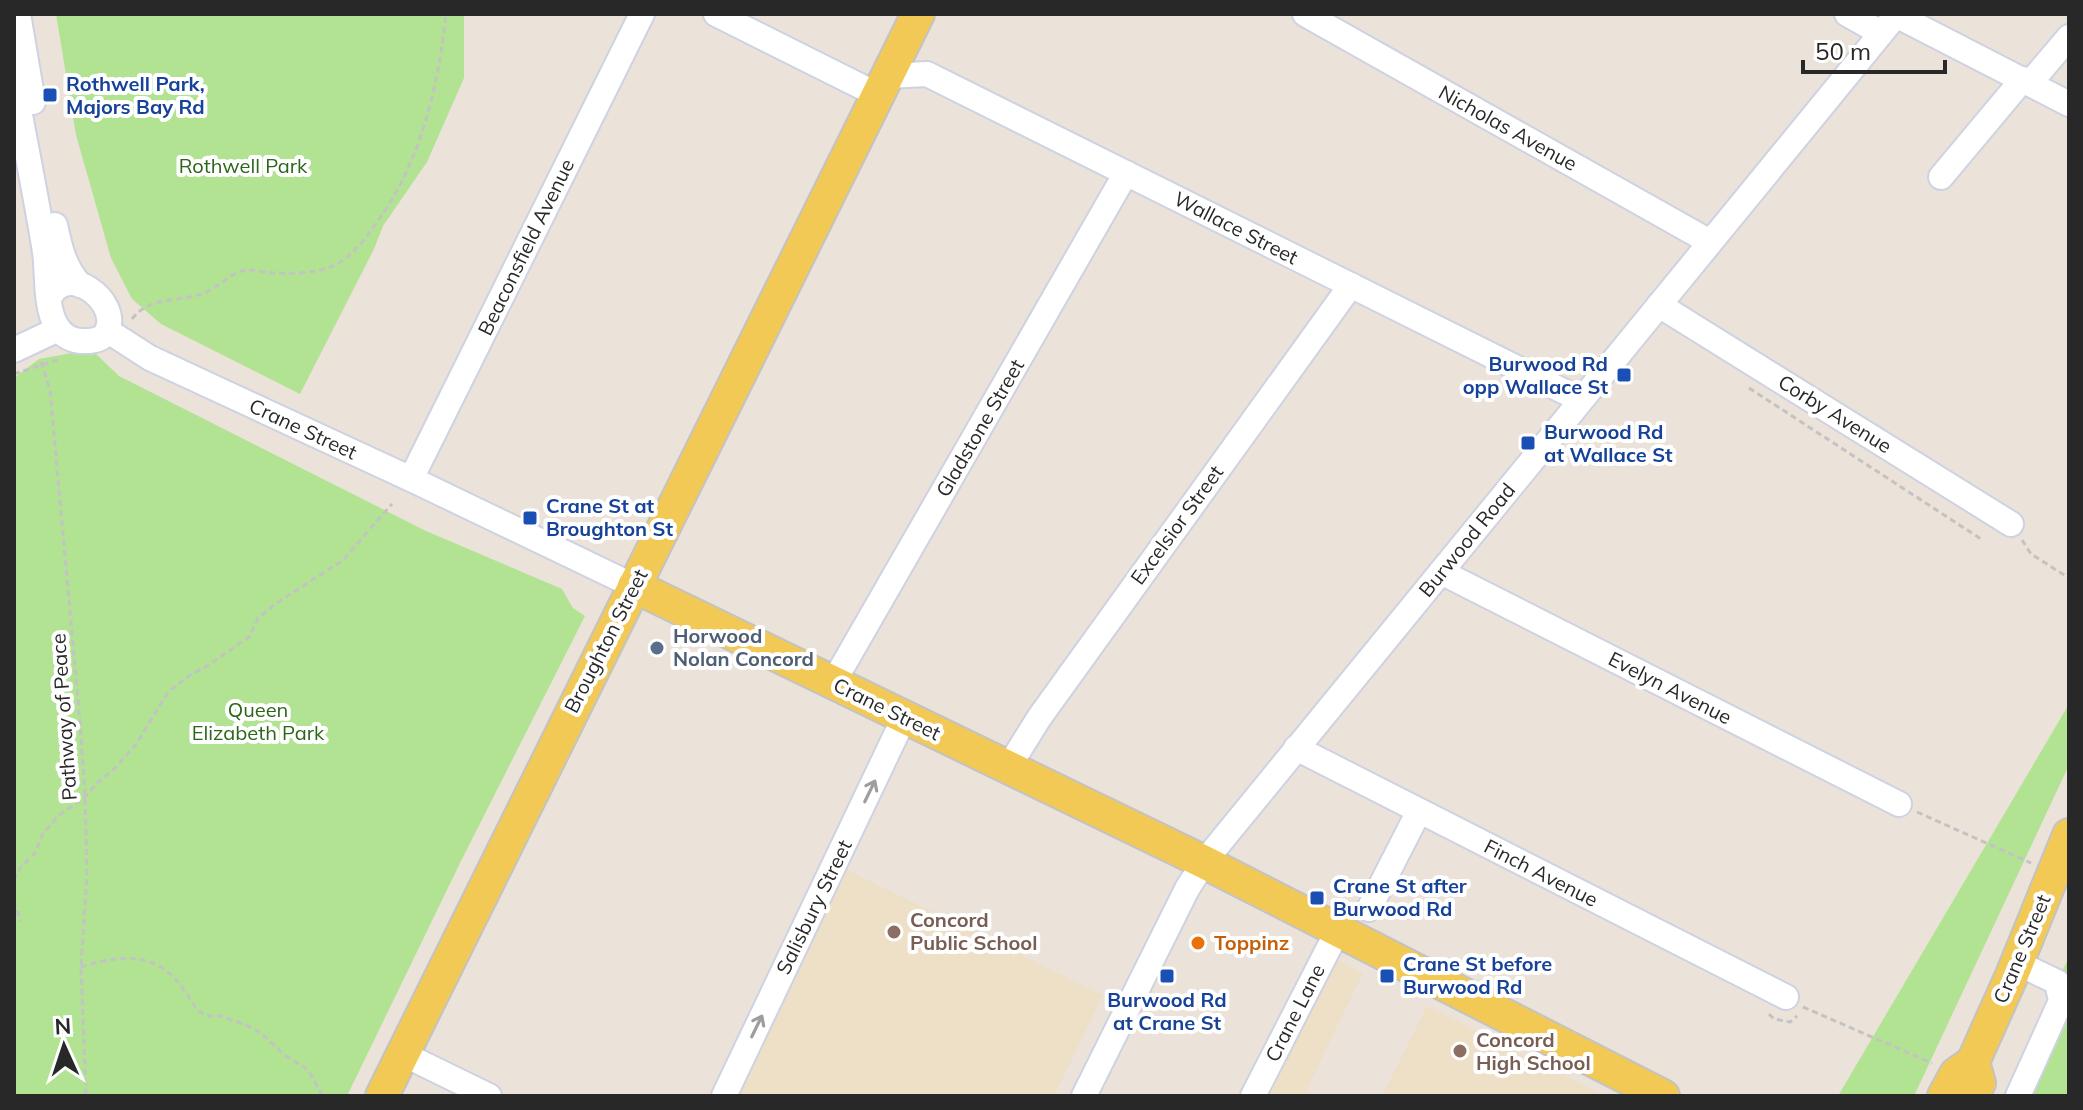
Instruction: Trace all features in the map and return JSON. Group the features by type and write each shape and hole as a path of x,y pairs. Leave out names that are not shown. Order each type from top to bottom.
{"main road":[{"name":"Broughton Street","path":"382,1096 918,14"},
{"name":"Crane Street","path":"634,586 1204,862 1663,1096"},
{"name":"Crane Street","path":"1961,1082 2017,963 2069,835"}],"street":[{"path":"18,14 58,241 69,272 80,285"},
{"name":"Beaconsfield Avenue","path":"411,479 642,14"},
{"path":"716,14 883,86"},
{"name":"Nicholas Avenue","path":"1305,14 1710,242"},
{"path":"1847,14 1891,21 2027,81 2069,104"},
{"name":"Burwood Road","path":"1084,1096 1187,889 1204,862 1891,21"},
{"path":"1941,177 2069,37"},
{"name":"Wallace Street","path":"883,86 927,74 1581,400"},
{"path":"14,82 44,250 49,308 57,327 69,338 84,342 97,340 117,328 109,323 103,303 92,290 66,283 55,288 49,299"},
{"name":"Gladstone Street","path":"833,683 1126,173"},
{"name":"Excelsior Street","path":"1008,768 1039,718 1351,285"},
{"name":"Corby Avenue","path":"1659,305 2011,524"},
{"path":"23,345 57,327"},
{"name":"Crane Street","path":"117,328 150,358 634,586"},
{"name":"Evelyn Avenue","path":"1441,572 1899,804"},
{"name":"Salisbury Street","path":"724,1096 904,718"},
{"name":"Finch Avenue","path":"1296,748 1786,997"},
{"path":"1369,909 1419,811"},
{"name":"Crane Lane","path":"1253,1096 1338,930"},
{"path":"2017,963 2057,982 2061,1001 2019,1094"},
{"path":"403,1054 489,1096"}],"path":[{"path":"117,328 149,303 204,294 243,270 308,272 336,264 358,247 398,192 411,163 439,69 446,14"},
{"name":"Pathway of Peace","path":"23,345 39,355 50,390 80,722 87,873 81,967 86,1096"},
{"path":"14,374 64,358"},
{"path":"1744,385 1981,539"},
{"path":"14,880 59,815 85,797 137,743 168,692 249,637 258,618 278,602 342,561 392,504"},
{"path":"2011,524 2031,554 2069,578"},
{"path":"1899,804 2054,873"},
{"path":"14,901 21,922"},
{"path":"81,967 129,957 156,965 181,984 199,1011 207,1016 219,1016 248,1025 284,1055 306,1068 323,1096"},
{"path":"1786,997 1961,1082"}],"shaded area":[{"name":"Concord Public School","path":"845,869 1103,995 1054,1096 734,1096"},
{"path":"1331,957 1363,973 1306,1091 1315,1096 1263,1096"},
{"name":"Concord High School","path":"1427,1006 1605,1096 1382,1096"}],"green space":[{"name":"Rothwell Park","path":"56,14 464,14 464,78 427,162 383,226 300,394 161,324 132,299 111,258 76,135"},
{"name":"Queen Elizabeth Park","path":"72,353 95,353 119,376 426,531 562,589 573,608 585,616 347,1096 14,1096 14,378 39,359"},
{"path":"2069,704 2069,765 1914,1096 1838,1096"},
{"path":"2069,957 2069,1096 2003,1096"}],"place":[{"name":"Rothwell Park, Majors Bay Rd","path":"50,95"},
{"name":"Burwood Rd opp Wallace St","path":"1624,375"},
{"name":"Burwood Rd at Wallace St","path":"1528,443"},
{"name":"Crane St at Broughton St","path":"530,518"},
{"name":"Horwood Nolan Concord","path":"657,648"},
{"name":"Crane St after Burwood Rd","path":"1317,898"},
{"name":"Concord Public School","path":"894,932"},
{"name":"Toppinz","path":"1198,943"},
{"name":"Burwood Rd at Crane St","path":"1167,976"},
{"name":"Crane St before Burwood Rd","path":"1387,976"},
{"name":"Concord High School","path":"1460,1051"}]}
